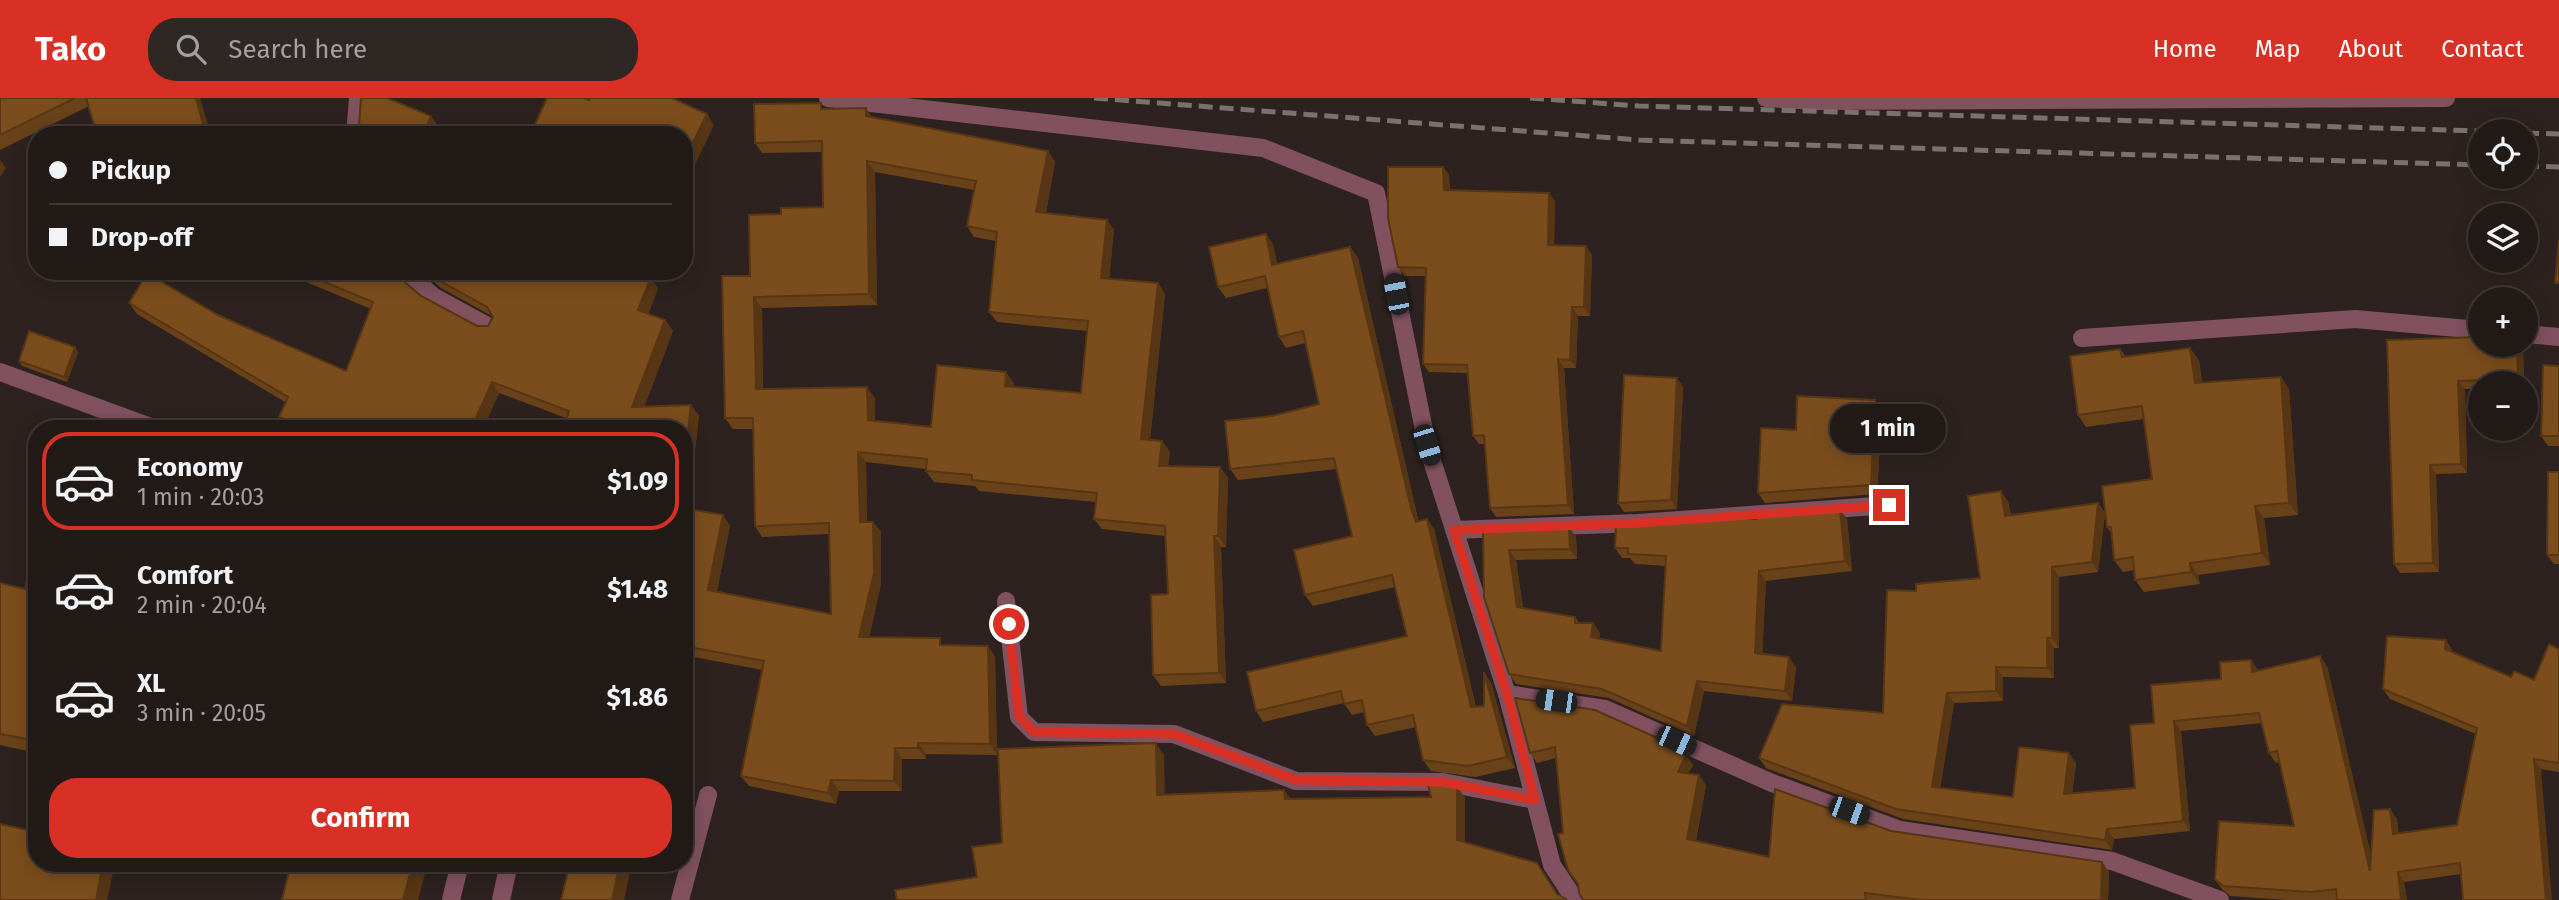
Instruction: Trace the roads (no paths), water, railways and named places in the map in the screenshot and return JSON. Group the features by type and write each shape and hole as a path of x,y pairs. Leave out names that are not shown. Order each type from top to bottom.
{"street":[{"path":"356,126 358,98"},
{"path":"828,98 1263,148 1376,193 1427,445 1507,694 1552,866 1575,900"},
{"path":"1766,98 1815,101 2446,98"},
{"path":"414,280 434,297 489,327"},
{"path":"2082,338 2355,318 2468,329"},
{"path":"2538,335 2559,337"},
{"path":"0,372 131,420"},
{"path":"1454,530 1638,523 1889,505"},
{"path":"1006,601 1019,716 1034,732 1174,734 1296,780 1443,782 1535,800"},
{"path":"1507,694 1605,709 1772,783 1900,830 2112,861 2220,900"},
{"path":"693,851 708,794"},
{"path":"451,900 458,872"},
{"path":"501,900 507,872"},
{"path":"680,900 687,872"}],"railway":[{"path":"1094,98 1639,140 2468,165"},
{"path":"1530,98 1639,106 2468,131"},
{"path":"2538,133 2559,134"},
{"path":"2538,166 2559,167"}]}
